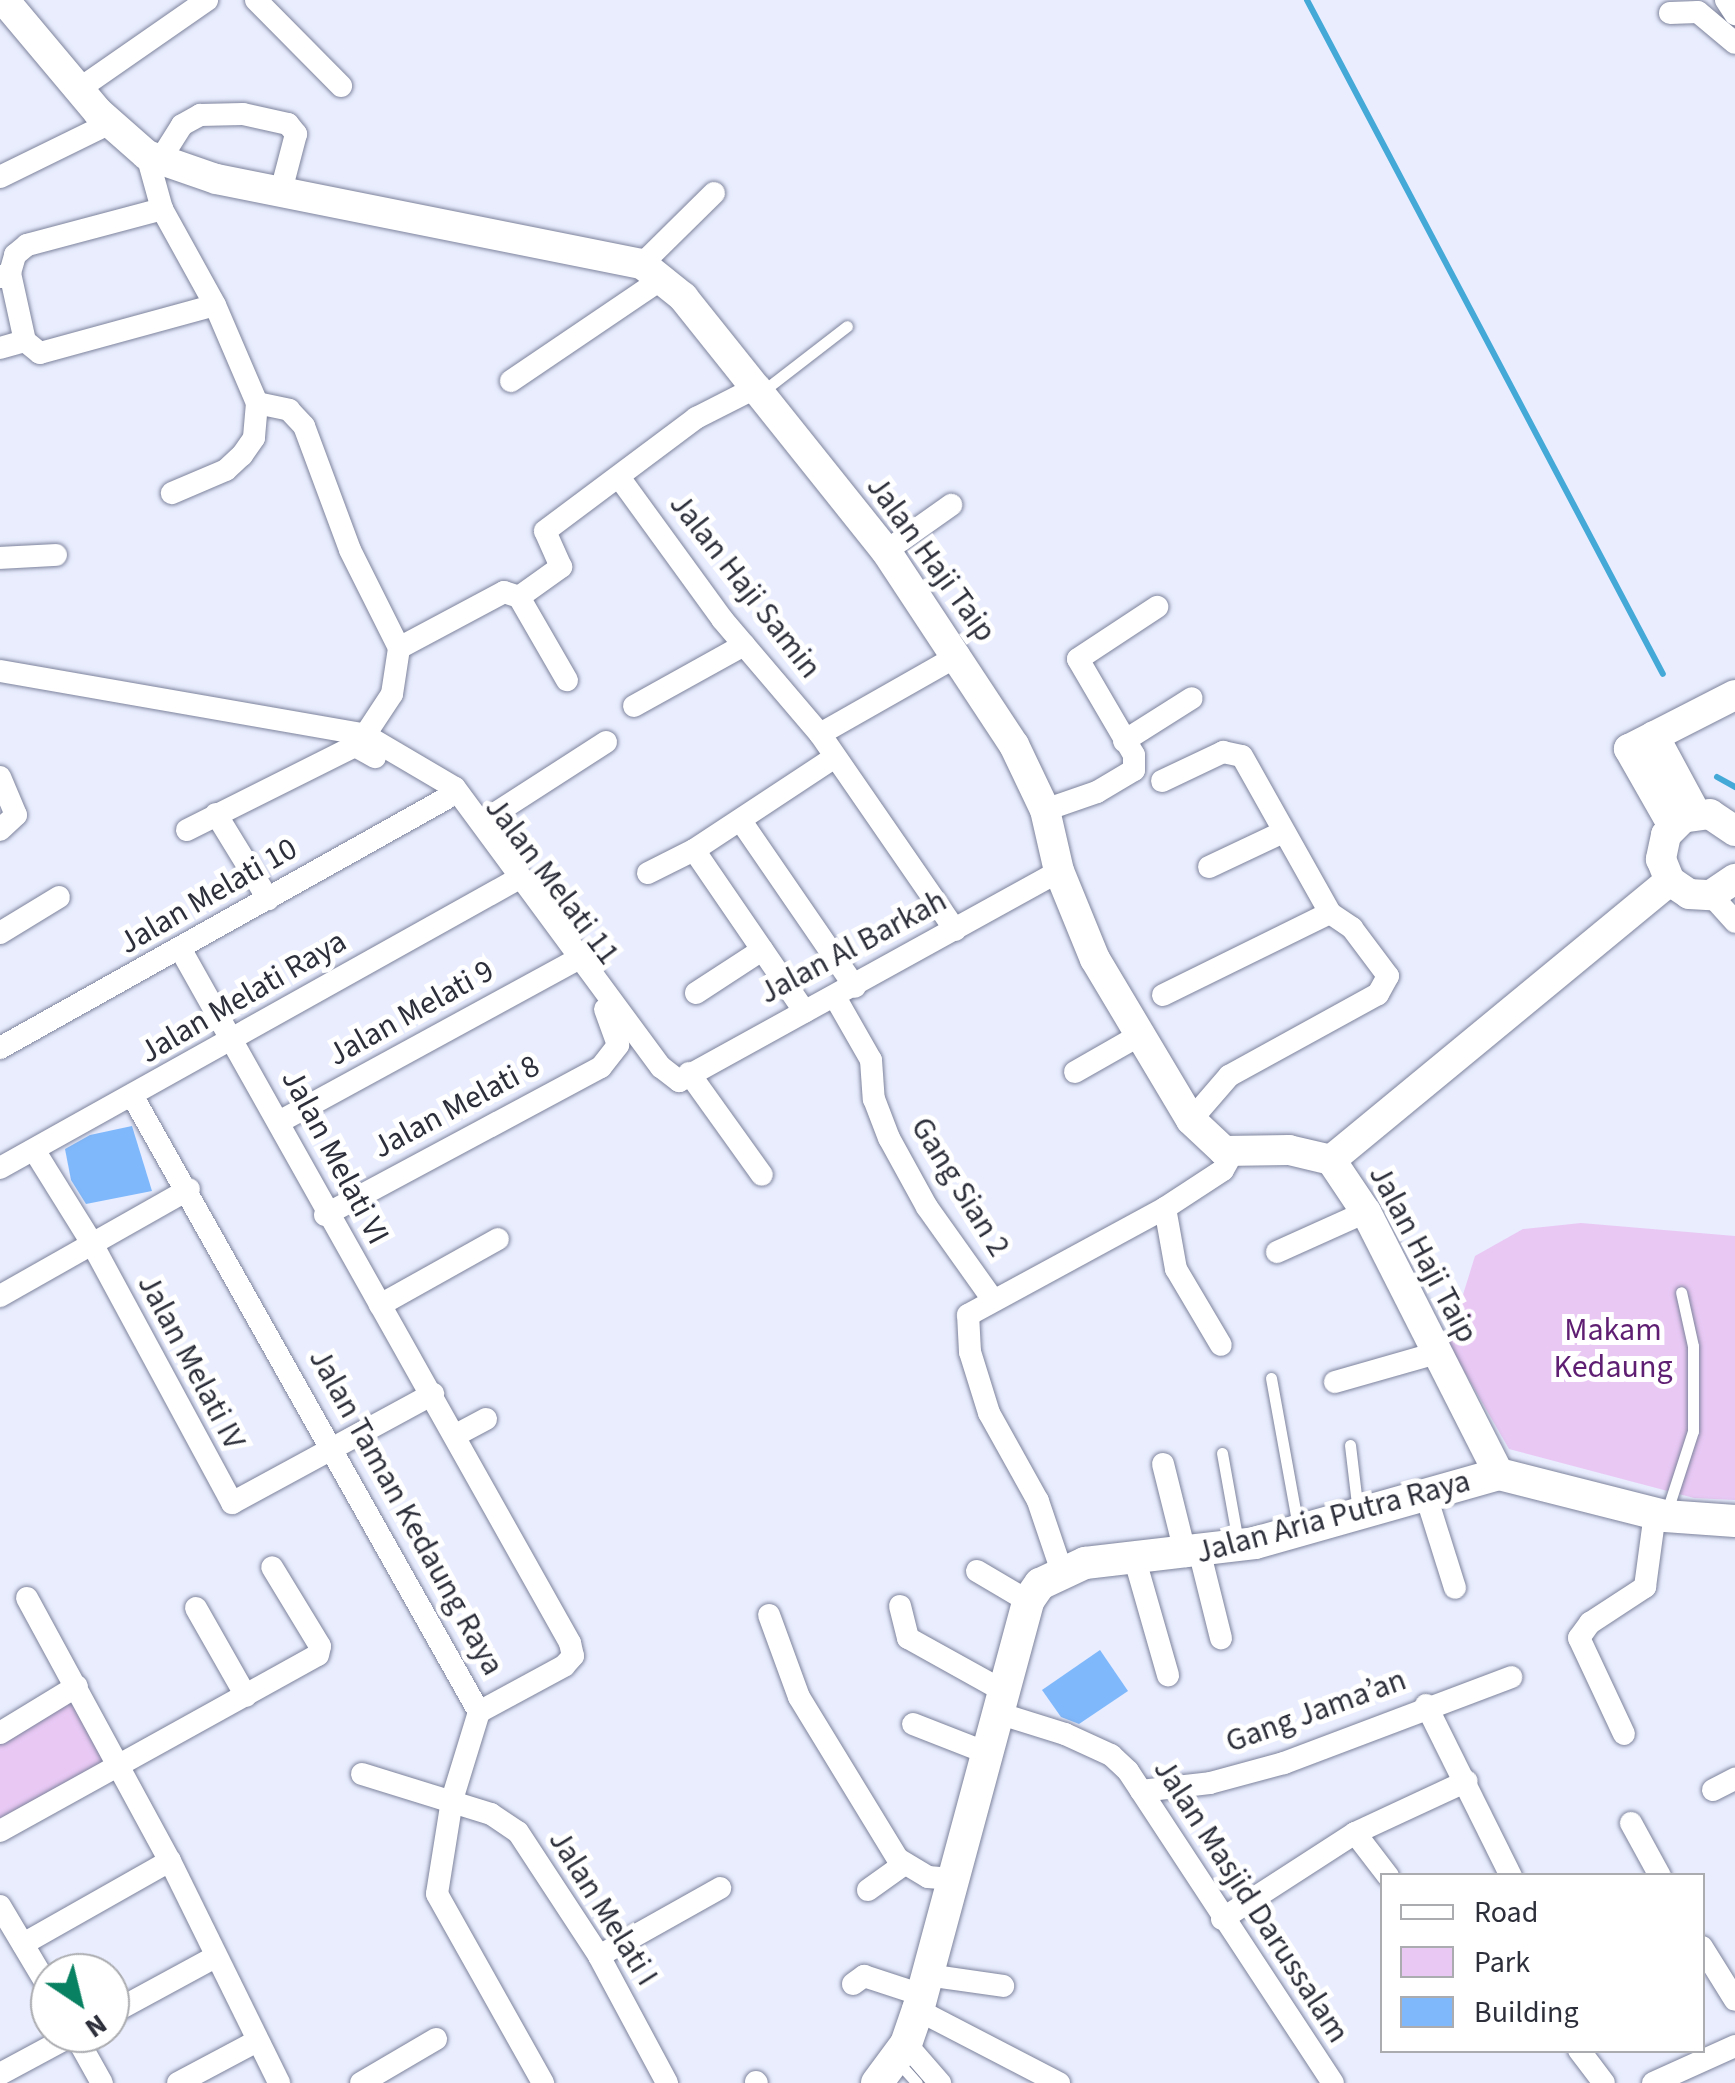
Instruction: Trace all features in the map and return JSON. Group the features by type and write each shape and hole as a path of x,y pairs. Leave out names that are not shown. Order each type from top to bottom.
{"main road":[{"name":"Jalan Aria Putra Raya","path":"1062,1572 1238,1546 1426,1499 1499,1474 1660,1514 1735,1521"},
{"path":"893,2062 922,1993 949,1879 990,1754 1028,1601 1040,1584 1062,1572"}],"street":[{"path":"79,89 207,0"},
{"path":"1726,0 1735,14"},
{"path":"266,3 341,86"},
{"path":"17,4 79,89 110,123 153,157 281,191 653,271"},
{"path":"1670,13 1698,12 1735,43"},
{"path":"153,157 182,126 200,116 243,114 288,124 296,134 281,191"},
{"path":"0,178 110,123"},
{"path":"153,157 162,209 215,305 257,403 254,438 242,455 226,470 172,493"},
{"path":"512,381 653,271 714,194"},
{"path":"162,209 27,245 15,256 5,275 25,341 34,352 50,354 215,305"},
{"name":"Jalan Haji Taip","path":"653,271 760,388 886,551 958,655 1014,745 1044,810 1059,872 1094,959 1191,1120 1208,1143 1233,1152 1290,1150 1331,1160 1366,1212 1499,1474"},
{"path":"0,348 25,341"},
{"path":"519,597 560,568 542,534 696,418 760,388"},
{"path":"257,403 289,410 304,426 350,550 400,648 392,694 365,735"},
{"name":"Jalan Haji Samin","path":"619,477 744,646 820,734 832,759 955,930"},
{"path":"886,551 951,505"},
{"path":"0,558 56,554"},
{"path":"400,648 504,592 519,597 567,680"},
{"path":"1044,810 1131,773 1135,761 1078,659 1156,607"},
{"path":"634,706 744,646"},
{"path":"820,734 958,655"},
{"path":"0,671 365,735 455,788 484,820 662,1067 684,1077 762,1175"},
{"path":"1685,820 1642,742 1735,695"},
{"path":"1124,741 1192,698"},
{"path":"484,820 606,742"},
{"name":"Jalan Melati 11","path":"187,830 355,746 448,798 516,880 616,1024 615,1053"},
{"path":"1162,780 1223,752 1237,752 1330,913 1387,967 1384,986 1229,1076 1191,1120"},
{"path":"648,873 694,850 832,759"},
{"path":"0,777 8,825"},
{"name":"Jalan Melati 10","path":"0,1048 448,798"},
{"path":"216,814 268,899"},
{"path":"1685,820 1723,819 1735,831"},
{"path":"1685,820 1661,859 1670,882 1689,894 1729,883 1735,922"},
{"name":"Gang Sian 2","path":"740,821 845,992 870,1060 874,1099 888,1138 927,1208 993,1300"},
{"path":"1209,867 1283,832"},
{"path":"694,850 805,1012"},
{"name":"Jalan Al Barkah","path":"684,1077 1059,872"},
{"name":"Jalan Melati Raya","path":"0,1168 516,880"},
{"path":"1331,1160 1670,882"},
{"path":"0,933 59,898"},
{"path":"1163,995 1330,913"},
{"name":"Jalan Melati VI","path":"181,950 234,1037 325,1215 456,1435 572,1656 564,1666 479,1712"},
{"path":"696,993 762,950"},
{"name":"Jalan Melati 9","path":"279,1122 574,962"},
{"path":"1074,1072 1138,1036"},
{"name":"Jalan Melati 8","path":"325,1215 601,1067 615,1053"},
{"name":"Jalan Taman Kedaung Raya","path":"133,1097 479,1712 452,1800 437,1894 543,2083"},
{"name":"Jalan Melati IV","path":"34,1150 93,1244 232,1503 335,1450"},
{"path":"1062,1572 1038,1502 988,1414 970,1352 968,1315 1166,1208 1223,1170 1233,1152"},
{"path":"0,1296 188,1189"},
{"path":"1166,1208 1176,1269 1221,1344"},
{"path":"1277,1252 1366,1212"},
{"path":"380,1305 498,1239"},
{"path":"1335,1382 1437,1353"},
{"path":"335,1450 432,1394"},
{"path":"456,1435 486,1419"},
{"path":"1163,1464 1221,1638"},
{"path":"1426,1499 1455,1588"},
{"path":"1624,1734 1580,1638 1590,1623 1645,1587 1660,1514"},
{"path":"1135,1560 1168,1675"},
{"path":"0,1831 321,1651 272,1567"},
{"path":"976,1571 1028,1601"},
{"path":"27,1598 170,1861 279,2083"},
{"name":"Jalan Masjid Darussalam","path":"900,1606 908,1638 1003,1703 1111,1755 1140,1790 1333,2083"},
{"path":"196,1608 246,1696"},
{"path":"770,1614 800,1698 904,1865 949,1879"},
{"name":"Gang Jama’an","path":"1140,1790 1210,1783 1284,1763 1426,1705 1511,1677"},
{"path":"0,1732 77,1686"},
{"path":"1426,1705 1510,1873"},
{"path":"912,1724 990,1754"},
{"name":"Jalan Melati I","path":"362,1774 452,1800 518,1832 599,1956 667,2083"},
{"path":"1713,1790 1735,1779"},
{"path":"1222,1919 1355,1833 1467,1782"},
{"path":"1631,1823 1658,1873"},
{"path":"1355,1833 1386,1873"},
{"path":"23,1944 170,1861"},
{"path":"868,1890 904,1865"},
{"path":"599,1956 720,1888"},
{"path":"0,1906 30,1956"},
{"path":"1705,1952 1735,2000"},
{"path":"130,2003 215,1956"},
{"path":"853,1984 864,1976 922,1993 1059,2083"},
{"path":"922,1993 1003,1986"},
{"path":"361,2083 436,2039"},
{"path":"178,2083 257,2041"},
{"path":"1652,2083 1689,2075 1735,2046"},
{"path":"0,2074 38,2053"},
{"path":"86,2053 102,2083"},
{"path":"1580,2053 1604,2083"},
{"path":"893,2062 940,2083"}],"lane":[{"path":"760,388 847,326"},
{"path":"1660,1514 1692,1432 1693,1346 1680,1292"},
{"path":"1271,1378 1298,1531"},
{"path":"1350,1445 1358,1516"},
{"path":"1222,1453 1238,1546"},
{"path":"893,2062 918,2083"}],"green space":[{"name":"Makam Kedaung","path":"1581,1223 1735,1236 1735,1500 1694,1498 1509,1449 1448,1343 1475,1256 1523,1229"},
{"path":"77,1686 117,1764 0,1831 0,1733"}],"building":[{"path":"132,1126 152,1191 86,1204 71,1180 65,1149 90,1135"},
{"path":"1100,1650 1128,1691 1079,1724 1061,1717 1042,1690"}],"waterway":[{"path":"1307,0 1663,674"},
{"path":"1717,777 1735,787"}]}
